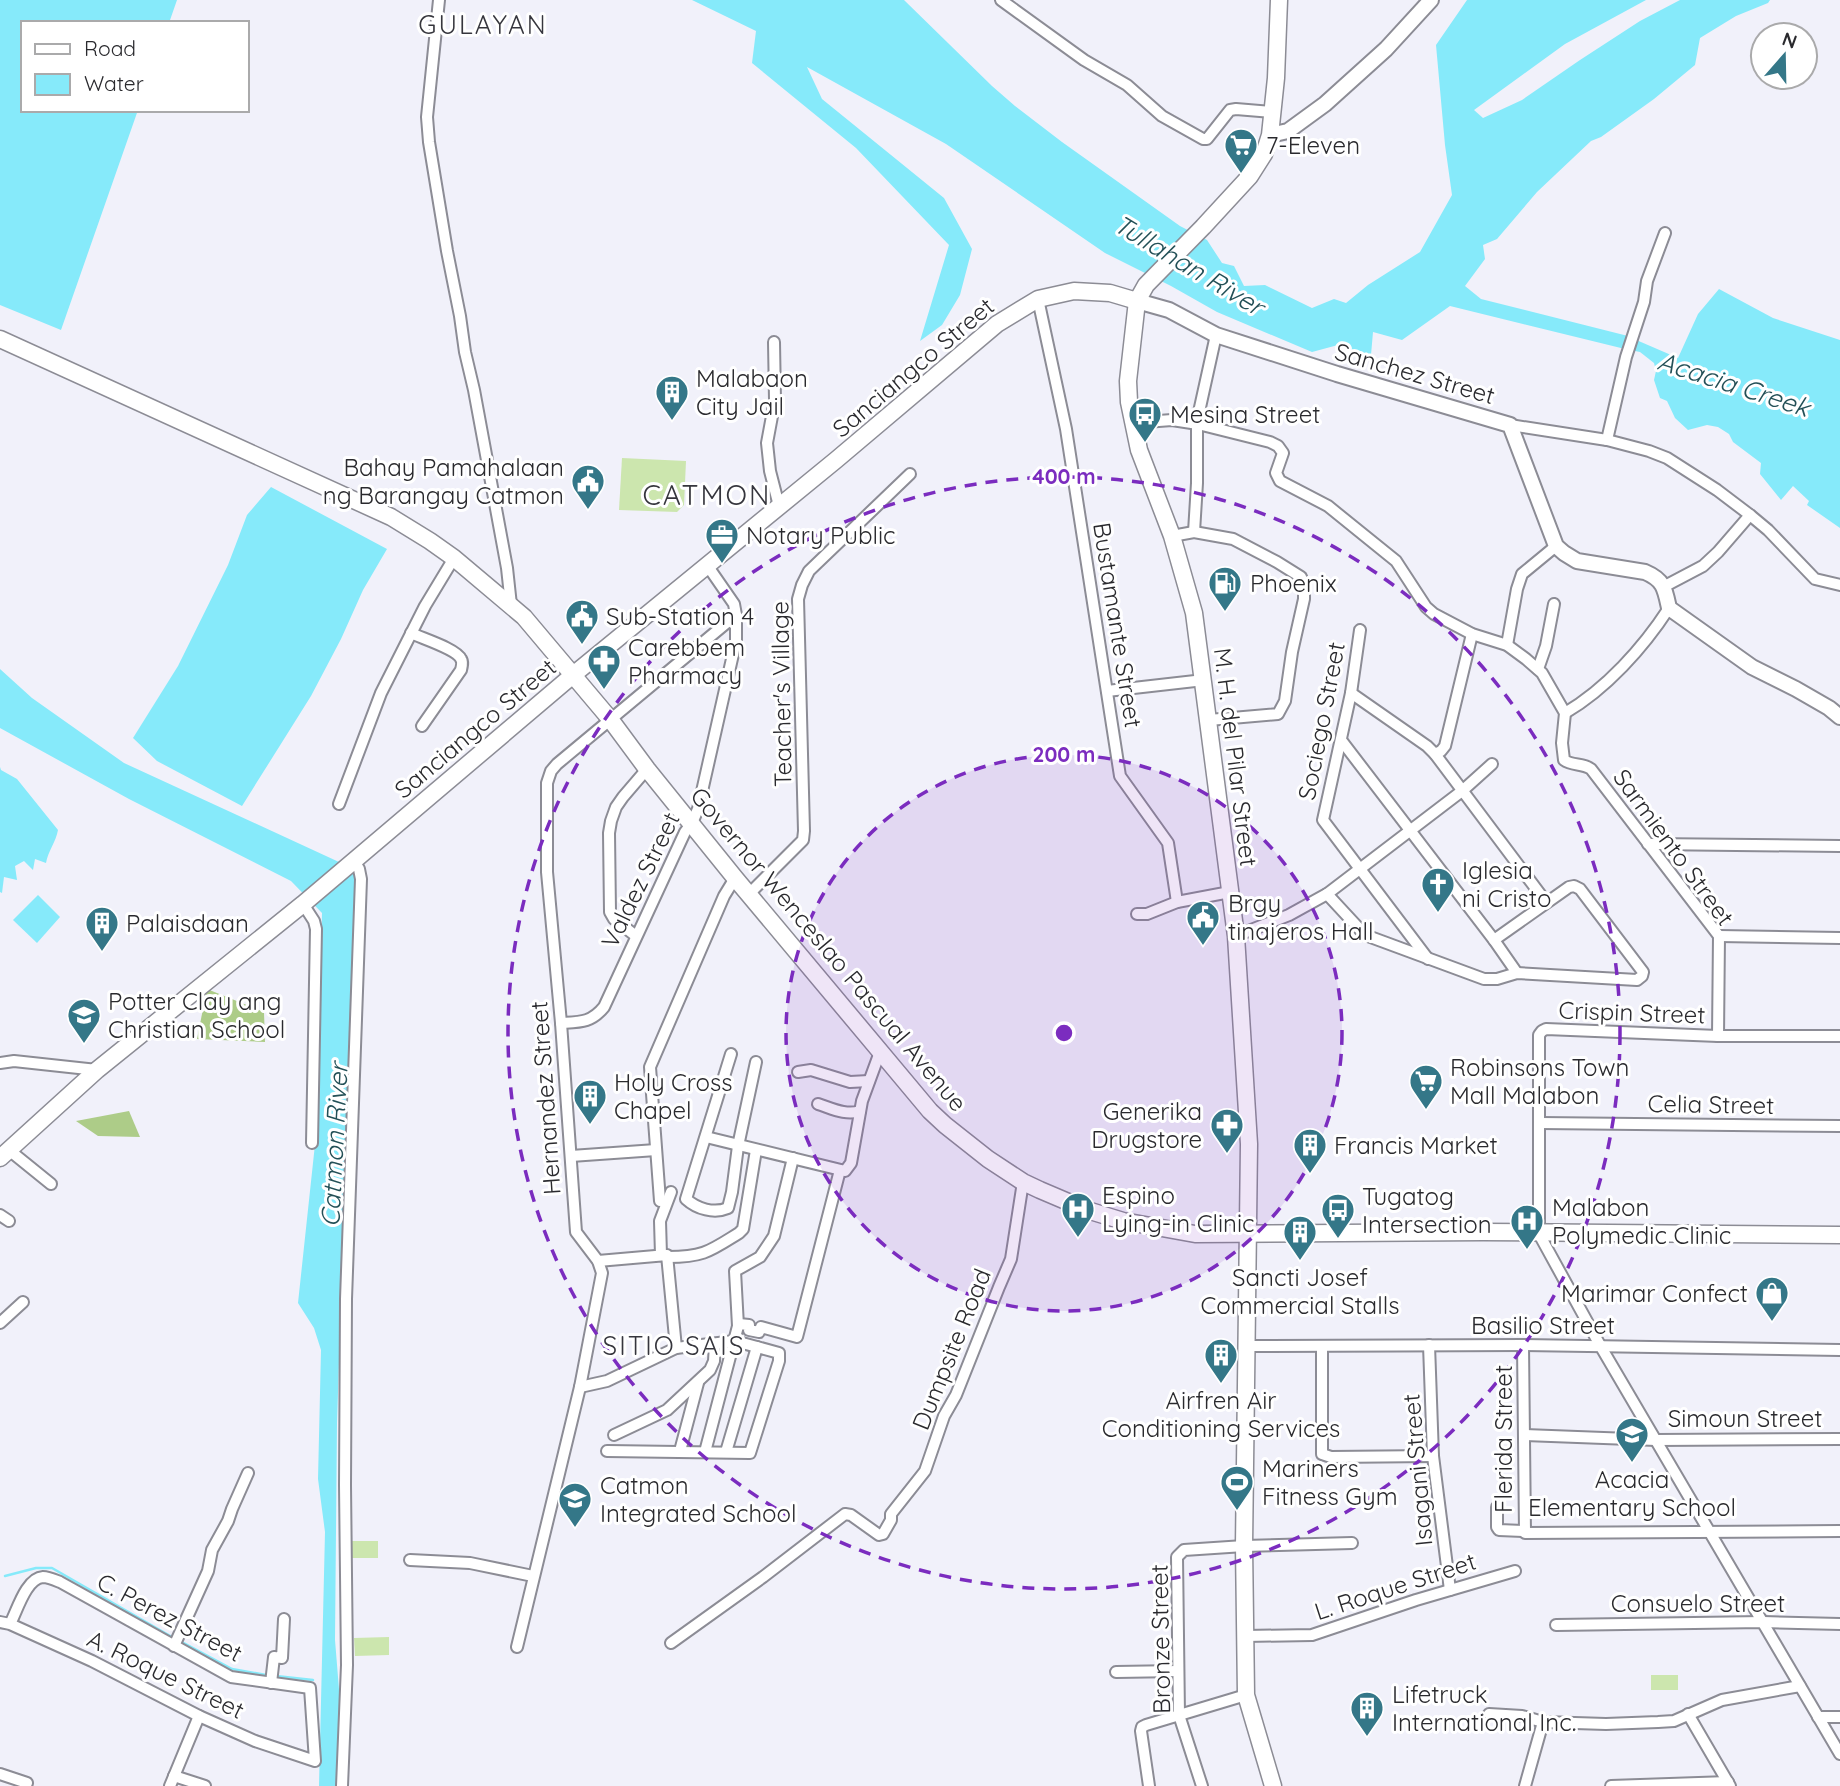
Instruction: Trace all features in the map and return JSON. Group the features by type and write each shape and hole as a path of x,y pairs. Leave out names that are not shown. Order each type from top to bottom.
{"main road":[{"name":"M. H. del Pilar Street","path":"1273,1786 1246,1695 1244,1546 1249,1144 1236,936 1194,613 1172,536 1139,450 1132,423 1128,381 1141,292 1250,176 1264,154 1272,112 1279,0"},
{"name":"Sanciangco Street","path":"5,1154 97,1070 305,902 573,675 997,324 1038,299 1074,291 1110,293 1138,301"},
{"name":"Governor Wenceslao Pascual Avenue","path":"0,339 391,517 454,558 522,615 610,719 735,878 880,1052 945,1125 1023,1182 1087,1210 1124,1222 1195,1234 1274,1232 1840,1235"}],"street":[{"path":"439,0 428,117 429,142 465,352 495,502 511,605"},
{"path":"1001,0 1084,60 1126,85 1162,116 1203,139 1207,139 1230,110 1272,112"},
{"path":"1269,135 1288,131 1325,104 1387,49 1431,0"},
{"path":"1607,440 1626,357 1644,302 1647,281 1665,233"},
{"name":"Bustamante Street","path":"1038,299 1066,429 1120,776 1168,844 1177,902"},
{"name":"Sanchez Street","path":"1138,301 1169,310 1216,335 1510,425 1556,546"},
{"path":"1194,532 1198,424 1216,335"},
{"path":"774,342 775,400 766,443 779,506"},
{"path":"1132,423 1172,420 1198,424 1278,446 1283,453 1276,472 1280,481 1328,506 1396,561 1426,607 1434,614 1472,634 1507,645 1538,669 1565,713 1581,703 1627,661 1653,632 1669,608 1665,586 1654,575 1645,572 1577,561 1556,546 1522,574 1507,645"},
{"path":"1510,425 1607,440 1667,458 1750,515 1815,579 1840,586"},
{"name":"Teacher's Village","path":"749,894 803,840 798,599 802,585 809,571 910,474"},
{"path":"1665,586 1703,566 1750,515"},
{"path":"1172,536 1194,532 1233,539 1301,577 1304,586 1304,599 1284,701 1278,714 1209,720"},
{"path":"339,804 381,693 411,633 454,558"},
{"path":"707,565 734,604 736,615"},
{"path":"1538,669 1546,646 1554,604"},
{"path":"1669,608 1752,667 1796,689 1840,717"},
{"name":"Hernandez Street","path":"598,1261 576,1232 547,872 547,783 554,767 736,615"},
{"name":"Valdez Street","path":"561,1023 588,1020 604,1007 685,832 692,823 698,809 736,641 736,615"},
{"name":"Sociego Street","path":"1360,630 1351,693 1324,820 1360,870"},
{"path":"411,633 449,649 463,661 461,670 422,726"},
{"path":"1435,754 1445,746 1472,634"},
{"path":"1107,691 1204,680"},
{"path":"1351,693 1435,754 1546,902"},
{"name":"Sarmiento Street","path":"1565,713 1562,743 1564,760 1569,764 1588,766 1591,769 1719,936 1718,1036"},
{"path":"1340,740 1517,973"},
{"path":"1236,936 1284,917 1326,894 1462,791 1492,764"},
{"path":"636,936 614,919 610,912 609,833 616,807 647,769"},
{"path":"1648,844 1840,846"},
{"path":"342,1786 347,1674 346,1311 361,879 359,869 349,865"},
{"path":"1360,870 1428,959"},
{"path":"660,1201 650,1067 724,896 735,878"},
{"path":"1326,894 1365,935 1484,979 1497,979 1517,973 1637,980 1643,972 1580,889 1574,886 1546,902 1494,940"},
{"path":"1137,914 1147,914 1177,902 1230,892"},
{"path":"305,902 316,929 312,1143"},
{"path":"1719,936 1840,938"},
{"name":"Crispin Street","path":"1539,1234 1539,1035 1542,1031 1840,1036"},
{"path":"706,1137 845,1171 851,1163 860,1111 880,1052"},
{"path":"732,1054 686,1199 708,1210 727,1209 756,1062"},
{"path":"0,1063 15,1061 97,1070"},
{"path":"799,1072 811,1070 850,1082 869,1081"},
{"path":"818,1104 847,1113 860,1111"},
{"name":"Celia Street","path":"1540,1123 1840,1126"},
{"path":"571,1156 656,1150"},
{"path":"517,1647 580,1387 602,1273 598,1261 664,1256 695,1257 739,1233 743,1229 756,1150"},
{"path":"5,1154 51,1184"},
{"path":"705,1452 739,1324 735,1271 760,1257 774,1236 793,1158"},
{"path":"739,1324 749,1325 749,1329 759,1332 761,1328 797,1337 840,1170"},
{"name":"Dumpsite Road","path":"671,1643 764,1577 845,1514 851,1515 879,1535 883,1534 891,1520 891,1514 925,1471 944,1416 956,1395 1011,1259 1023,1182"},
{"path":"671,1192 660,1221 676,1348"},
{"path":"1539,1234 1601,1346 1840,1754"},
{"path":"0,1323 23,1302"},
{"path":"580,1387 607,1381 676,1348 735,1340 779,1353 779,1361 750,1453 607,1451"},
{"path":"614,1435 667,1410 710,1370 714,1361 715,1344"},
{"name":"Basilio Street","path":"1247,1346 1524,1345 1840,1350"},
{"name":"Flerida Street","path":"1524,1345 1524,1532"},
{"path":"1322,1346 1322,1454 1331,1457 1433,1457"},
{"name":"Isagani Street","path":"1429,1346 1433,1457 1450,1590"},
{"path":"726,1452 757,1347"},
{"path":"680,1451 699,1380"},
{"name":"Simoun Street","path":"1525,1436 1656,1440 1840,1439"},
{"path":"174,1646 208,1571 212,1550 248,1474"},
{"path":"1497,1507 1499,1530 1524,1532 1840,1531"},
{"name":"Bronze Street","path":"1202,1786 1179,1714 1177,1557 1184,1550 1352,1543"},
{"path":"410,1560 470,1563 533,1576"},
{"name":"L. Roque Street","path":"1245,1636 1311,1635 1515,1571"},
{"name":"C. Perez Street","path":"5,1623 29,1583 36,1578 45,1577 60,1582 231,1677 310,1688 315,1761"},
{"path":"271,1683 274,1657 282,1658 284,1619"},
{"name":"Consuelo Street","path":"1556,1625 1763,1622 1840,1625"},
{"name":"A. Roque Street","path":"5,1623 92,1661 198,1716 255,1741 315,1761"},
{"path":"1116,1672 1178,1671"},
{"path":"1489,1714 1522,1716 1543,1722 1606,1724 1674,1721 1722,1700 1800,1686"},
{"path":"1149,1786 1142,1727 1246,1695"},
{"path":"1611,1786 1728,1784 1688,1714"},
{"path":"198,1716 172,1781 205,1786"},
{"path":"1818,1717 1840,1717"},
{"path":"1525,1786 1543,1722"},
{"path":"0,1774 27,1783"}],"green space":[{"path":"622,458 686,461 684,505 677,512 619,510"},
{"path":"207,989 264,1012 265,1042 197,1039"},
{"path":"129,1111 140,1137 98,1136 76,1121"},
{"path":"349,1541 378,1541 378,1558 349,1558"},
{"path":"389,1637 389,1655 355,1656 354,1638"},
{"path":"1651,1675 1678,1675 1678,1690 1651,1690"}],"water":[{"path":"0,0 177,0 170,21 21,21 21,112 137,112 61,330 0,305"},
{"name":"Tullahan River","path":"692,0 904,0 1015,106 1180,226 1207,240 1222,263 1234,266 1244,286 1265,285 1312,308 1334,299 1346,303 1368,285 1420,252 1452,195 1436,45 1467,0 1646,0 1565,44 1474,110 1483,118 1522,100 1640,21 1680,0 1770,0 1736,16 1700,38 1695,65 1654,99 1601,137 1591,141 1537,192 1497,239 1483,245 1485,259 1465,286 1481,299 1628,336 1625,349 1450,306 1402,340 1373,332 1371,355 1338,345 1312,352 1217,312 1105,253 946,144 807,67 822,99 944,198 972,249 960,295 942,325 920,341 949,245 856,148 752,63 756,31"},
{"name":"Acacia Creek","path":"1719,289 1773,318 1840,340 1840,528 1807,505 1809,501 1793,486 1781,500 1760,474 1761,463 1733,442 1729,434 1718,427 1707,425 1688,430 1675,418 1667,401 1660,398 1654,380 1654,363 1640,352 1630,350 1634,339 1678,358 1698,314"},
{"path":"271,487 387,549 363,590 311,696 242,806 157,761 133,738 178,666 228,565 247,515"},
{"name":"Catmon River","path":"0,669 32,698 124,763 339,862 355,875 337,1423 335,1640 341,1714 338,1786 319,1786 325,1532 318,1479 321,1350 314,1328 298,1303 316,1135 322,913 291,881 129,799 0,728"},
{"path":"0,767 17,779 58,830 46,863 35,859 33,870 24,861 15,866 17,880 4,877 2,893 0,892"},
{"path":"38,895 60,917 37,943 13,920"}],"waterway":[{"path":"5,1576 36,1568 52,1568 172,1637"},
{"path":"180,1641 232,1669 266,1675"},
{"path":"276,1676 313,1680"}],"place":[{"name":"7-Eleven","path":"1241,175"},
{"name":"Malabaon City Jail","path":"672,422"},
{"name":"Mesina Street","path":"1145,444"},
{"name":"Bahay Pamahalaan ng Barangay Catmon","path":"588,511"},
{"name":"Notary Public","path":"722,565"},
{"name":"Phoenix","path":"1225,613"},
{"name":"Sub-Station 4","path":"582,646"},
{"name":"Carebbem Pharmacy","path":"604,691"},
{"name":"Iglesia ni Cristo","path":"1438,914"},
{"name":"Brgy tinajeros Hall","path":"1203,947"},
{"name":"Palaisdaan","path":"102,953"},
{"name":"Potter Clay ang Christian School","path":"84,1045"},
{"name":"Robinsons Town Mall Malabon","path":"1426,1111"},
{"name":"Holy Cross Chapel","path":"590,1126"},
{"name":"Generika Drugstore","path":"1227,1155"},
{"name":"Francis Market","path":"1310,1175"},
{"name":"Espino Lying-in Clinic","path":"1078,1239"},
{"name":"Tugatog Intersection","path":"1338,1240"},
{"name":"Malabon Polymedic Clinic","path":"1527,1251"},
{"name":"Sancti Josef Commercial Stalls","path":"1300,1262"},
{"name":"Marimar Confect","path":"1772,1323"},
{"name":"Airfren Air Conditioning Services","path":"1221,1385"},
{"name":"Acacia Elementary School","path":"1632,1464"},
{"name":"Mariners Fitness Gym","path":"1237,1512"},
{"name":"Catmon Integrated School","path":"575,1529"},
{"name":"Lifetruck International Inc.","path":"1367,1738"}],"district":[{"name":"GULAYAN","path":"483,24"},
{"name":"CATMON","path":"707,494"},
{"name":"SITIO SAIS","path":"674,1345"}]}
